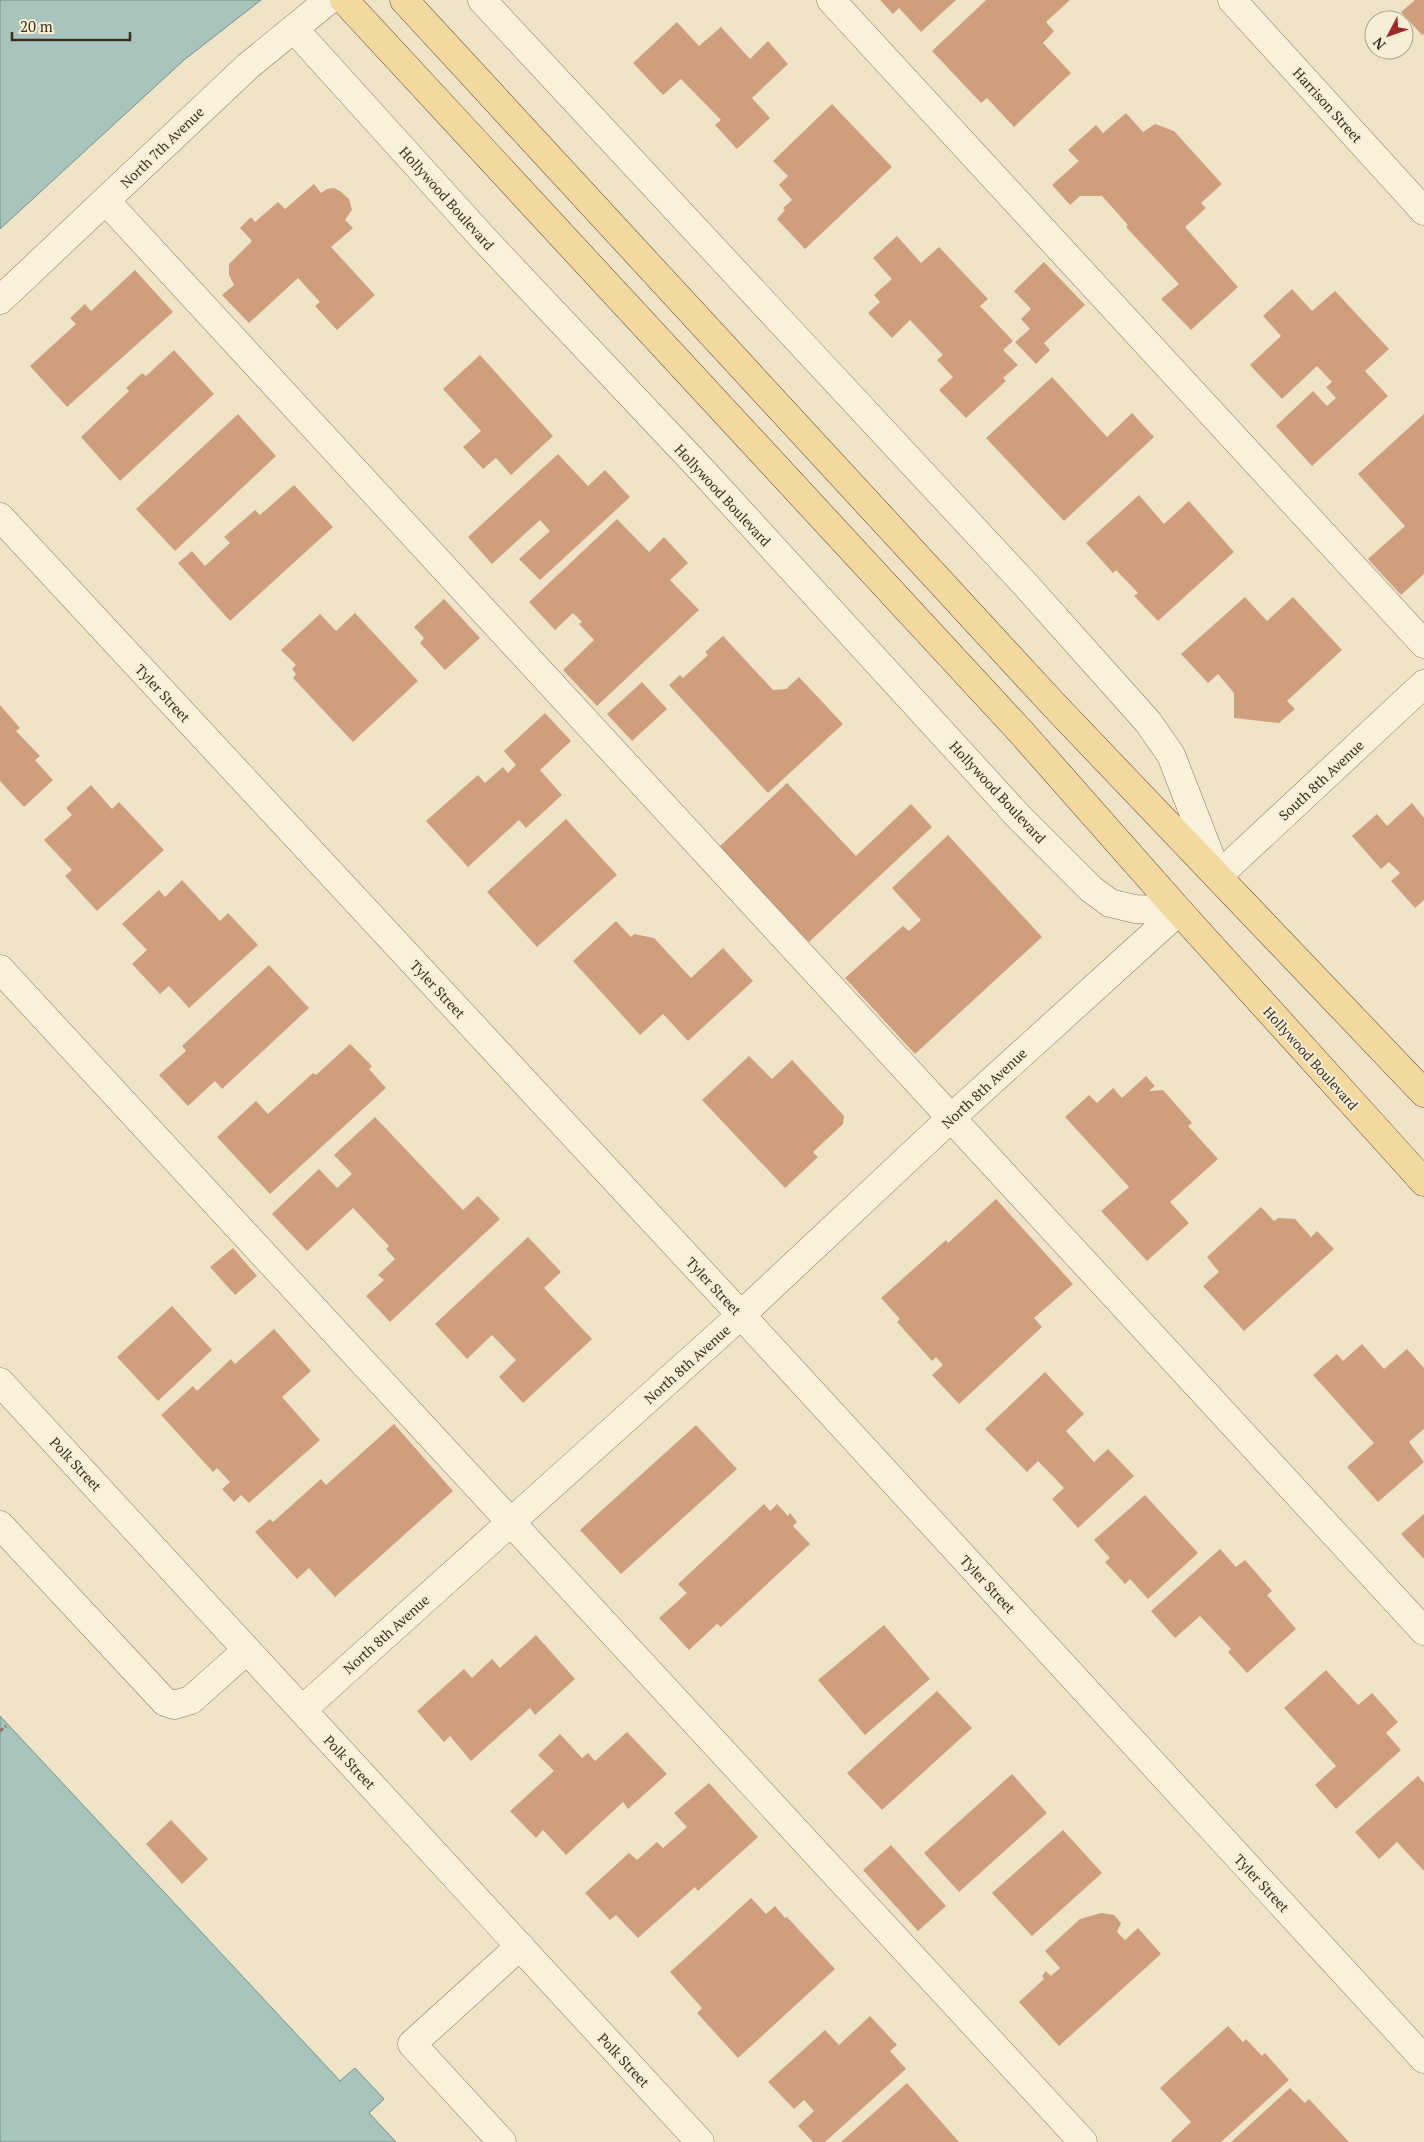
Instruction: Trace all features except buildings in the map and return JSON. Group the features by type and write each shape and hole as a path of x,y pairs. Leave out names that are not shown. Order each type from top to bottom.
{"main road":[{"name":"Hollywood Boulevard","path":"344,0 1021,732 1178,911 1424,1182"},
{"path":"404,0 1053,704 1424,1093"}],"street":[{"name":"North 7th Avenue","path":"0,300 248,66 295,30 329,0"},
{"path":"482,0 1024,583 1148,722 1171,755 1218,876"},
{"path":"831,0 1424,644"},
{"name":"Harrison Street","path":"1232,0 1424,211"},
{"name":"Hollywood Boulevard","path":"295,30 483,238 699,467 1019,817 1085,883 1110,903 1134,909 1178,911"},
{"path":"106,201 1424,1631"},
{"name":"Tyler Street","path":"0,517 741,1316 1424,2059"},
{"name":"South 8th Avenue","path":"1218,876 1424,684"},
{"name":"North 8th Avenue","path":"302,1710 741,1316 951,1118 1178,911"},
{"path":"0,969 1083,2142"},
{"name":"Polk Street","path":"0,1382 700,2142"},
{"path":"0,1525 166,1702 181,1705 191,1700 247,1650"},
{"path":"502,2142 412,2044 520,1946"}],"path":[{"path":"0,1731 6,1726"}],"water":[{"path":"0,0 261,0 184,60 0,229"},
{"path":"0,1716 340,2081 355,2068 384,2099 369,2113 396,2142 0,2142"}]}
